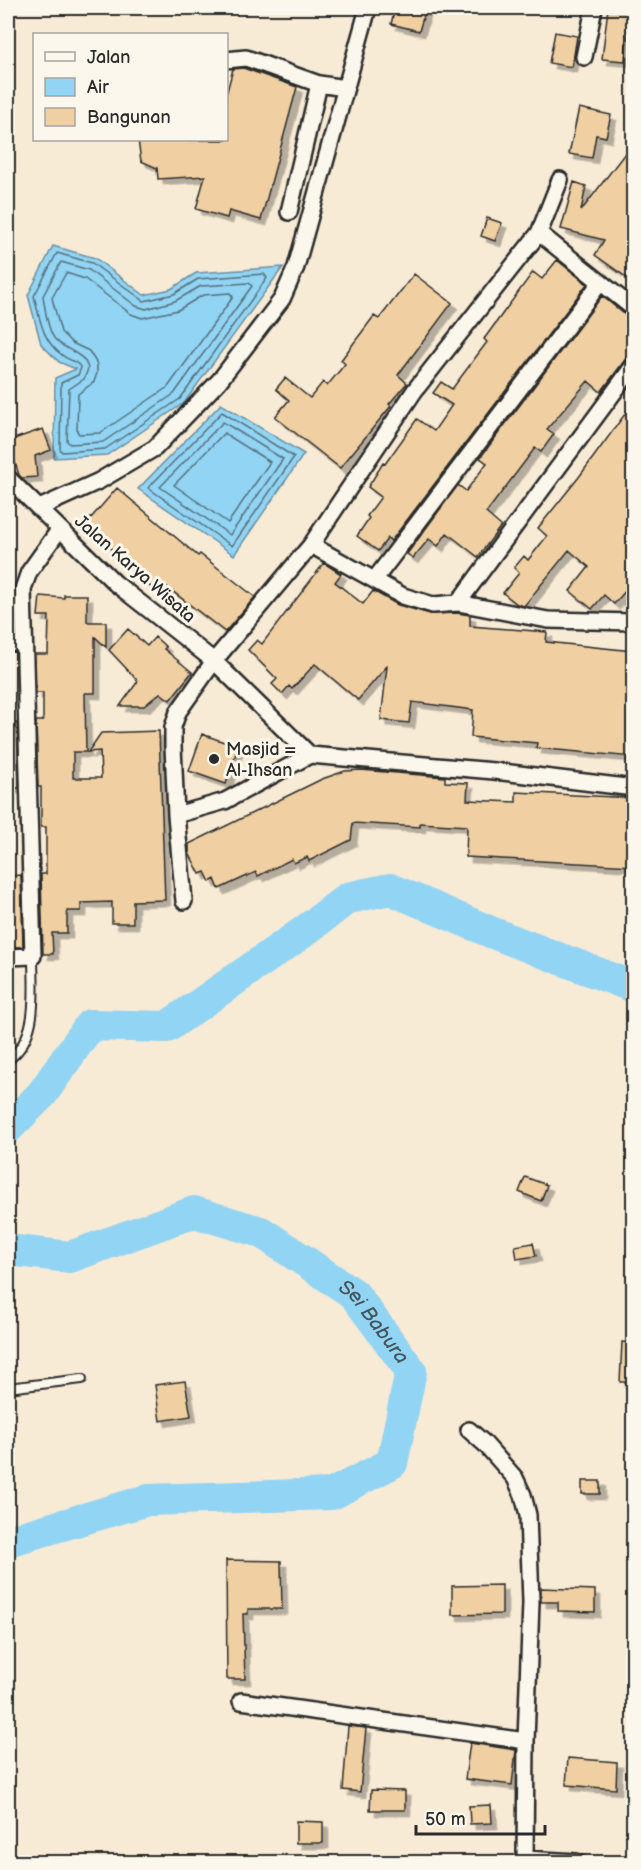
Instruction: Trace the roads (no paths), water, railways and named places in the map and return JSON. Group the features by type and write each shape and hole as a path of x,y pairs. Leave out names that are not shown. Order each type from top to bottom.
{"street":[{"path":"39,508 99,481 155,448 219,381 282,299 296,267 368,8"},
{"path":"585,57 594,8"},
{"path":"228,60 246,58 319,84 345,88"},
{"path":"289,212 319,84"},
{"path":"184,901 176,815 173,727 178,712 214,661 311,545 415,390 539,233 560,180"},
{"path":"539,233 633,309"},
{"path":"375,579 600,283"},
{"path":"458,603 633,365"},
{"name":"Jalan Karya Wisata","path":"8,478 115,582 214,661 310,755"},
{"path":"8,957 33,956 23,589 29,572 59,530"},
{"path":"311,545 403,596 433,605 458,603 548,620 633,622"},
{"path":"8,643 24,643"},
{"path":"176,815 225,801 310,755 494,771 633,788"},
{"path":"469,1430 485,1444 515,1478 523,1495 528,1515 531,1602 525,1861 577,1863"},
{"path":"241,1701 526,1741"}],"lane":[{"path":"8,1060 16,1054 28,1035 34,1006 33,956"},
{"path":"8,1388 82,1379"}],"water":[{"path":"53,246 95,258 144,295 171,289 196,273 283,267 184,403 107,455 54,458 55,378 76,369 59,362 41,344 28,295"},
{"path":"221,404 304,454 234,555 138,489"}],"waterway":[{"name":"Sei Babura","path":"8,1128 42,1094 90,1025 167,1027 302,933 348,898 390,889 493,933 634,987"},
{"name":"Sei Babura","path":"8,1250 70,1257 194,1212 261,1232 354,1294 411,1371 392,1463 332,1494 148,1500 8,1541"}],"place":[{"name":"Masjid = Al-Ihsan","path":"214,759"}]}
